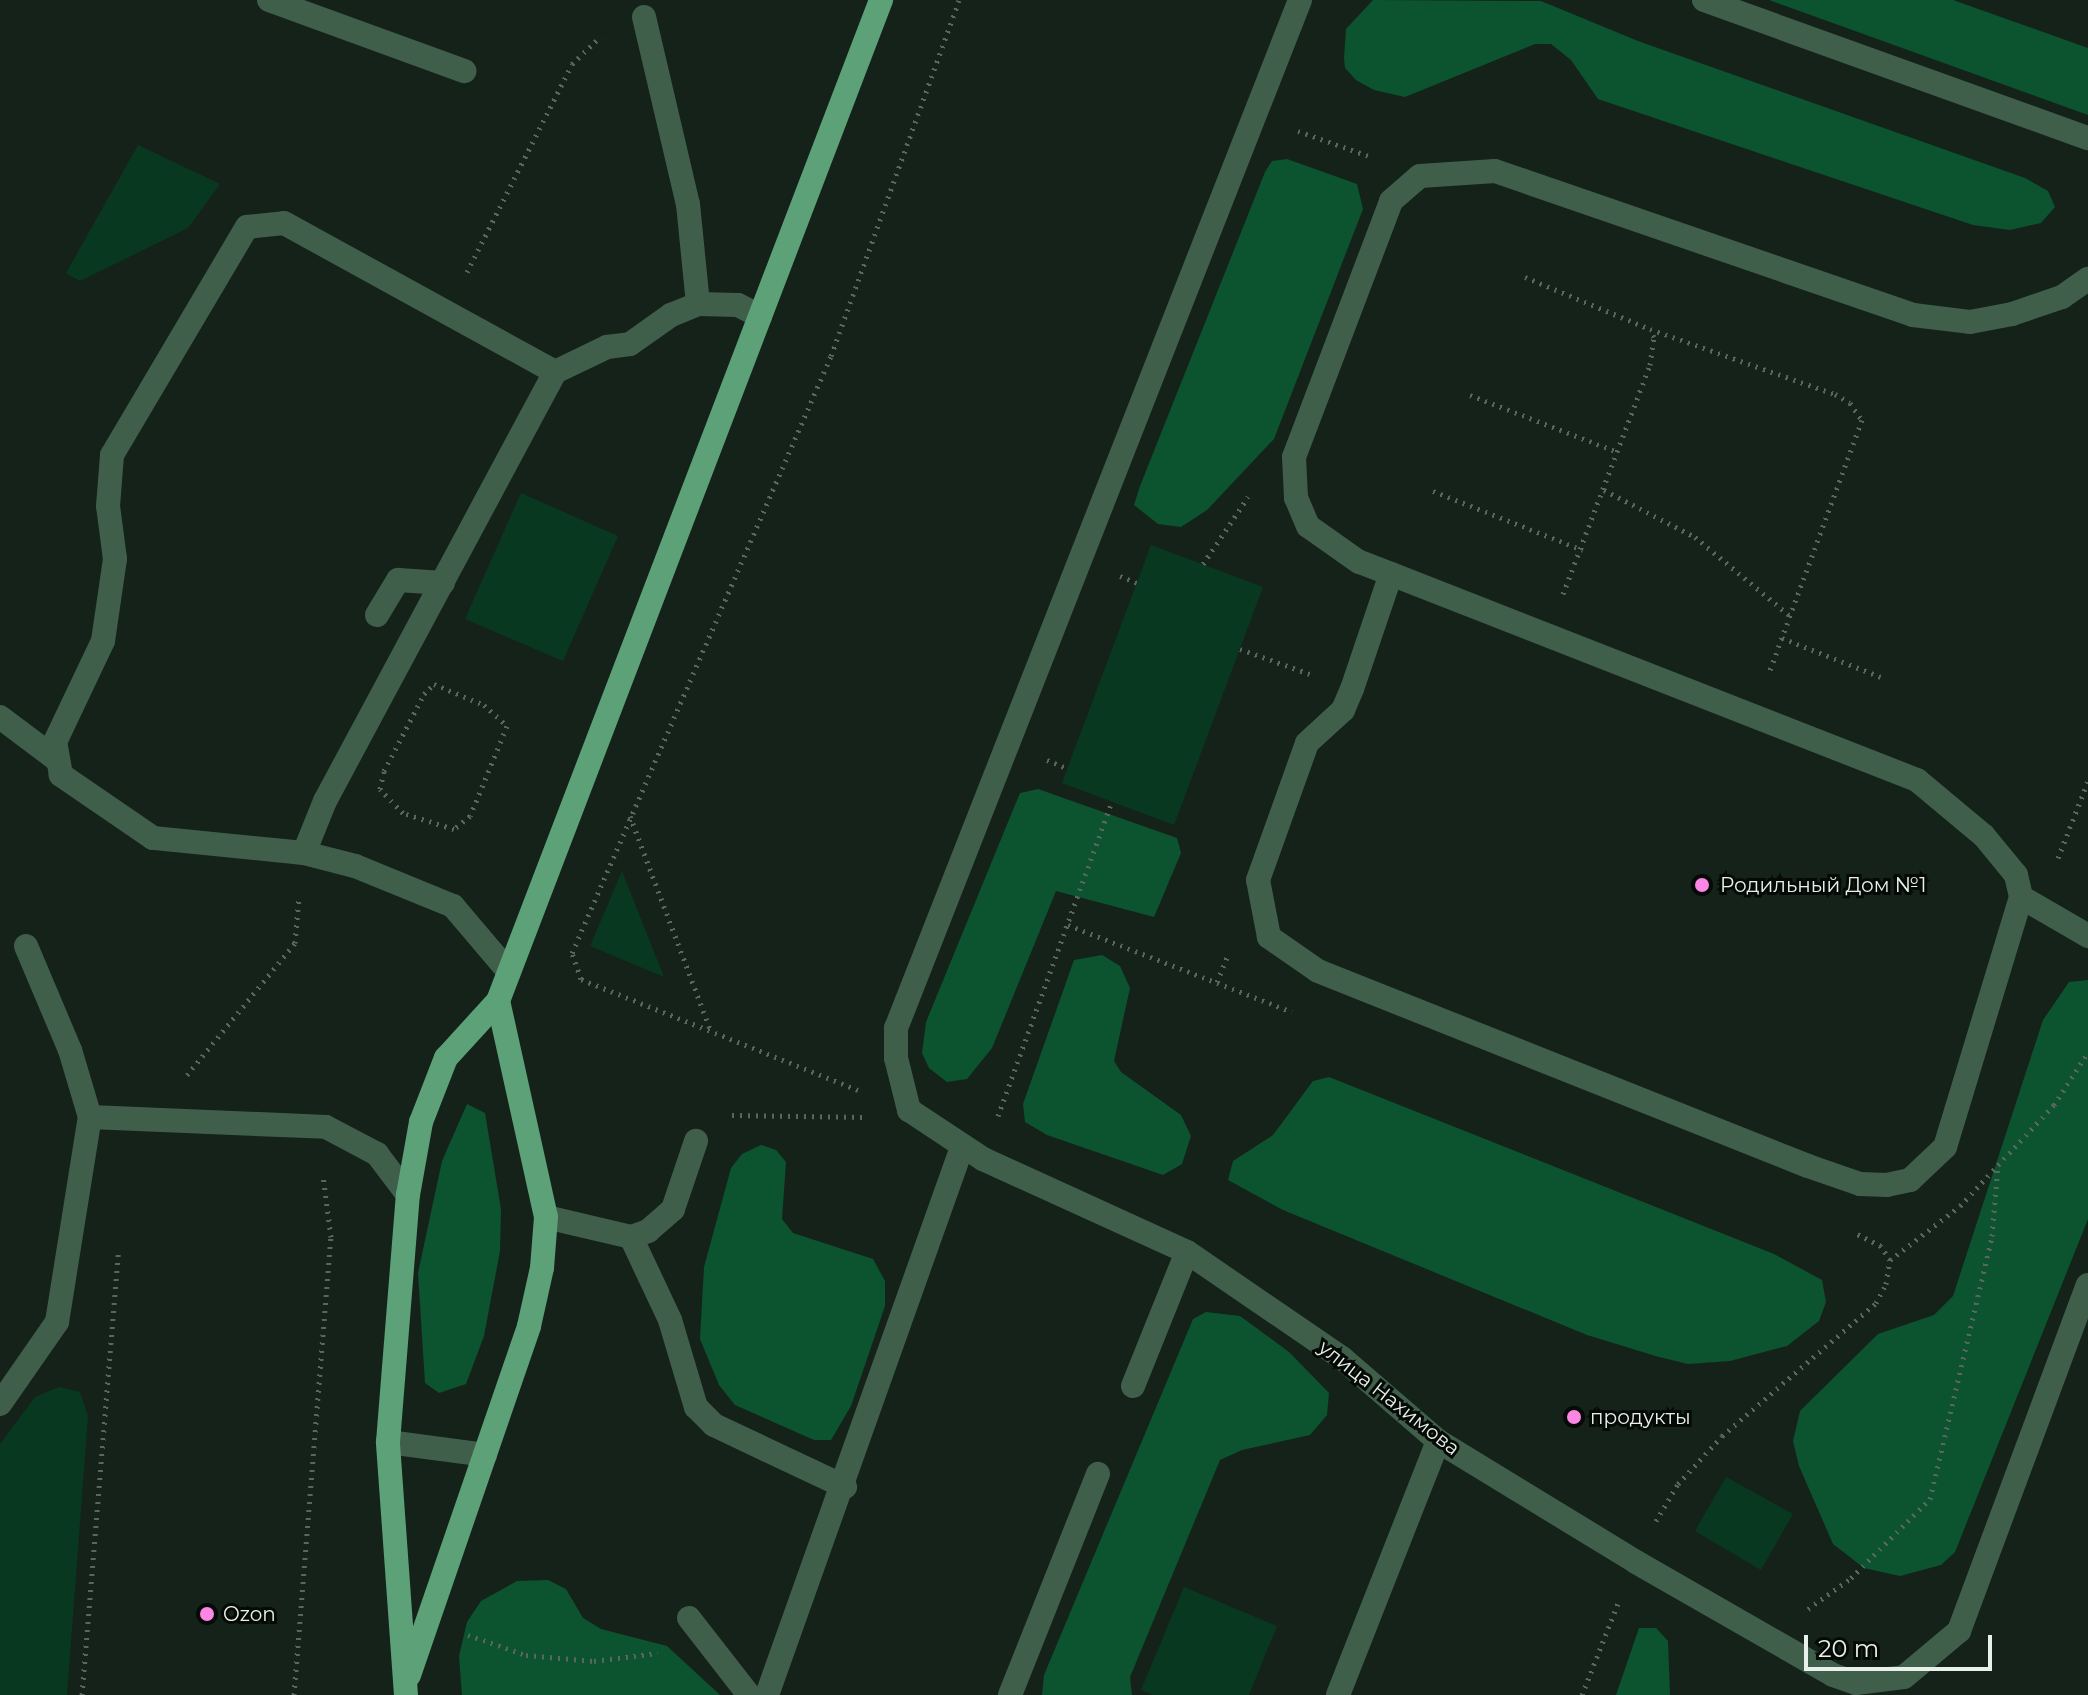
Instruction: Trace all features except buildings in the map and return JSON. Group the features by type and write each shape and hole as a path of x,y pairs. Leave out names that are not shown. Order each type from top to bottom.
{"main road":[{"path":"406,1689 388,1442 408,1195 421,1122 446,1058 498,1001 881,0"},
{"path":"406,1689 529,1326 546,1217 498,1001"}],"lane":[{"path":"269,0 464,71"},
{"path":"912,1113 896,1058 896,1028 1300,0"},
{"path":"1704,0 2088,138"},
{"path":"644,17 688,204 698,304"},
{"path":"2088,279 2062,297 2012,314 1970,322 1913,315 1495,171 1420,176 1391,201 1294,457 1296,498 1308,526 1359,562 1917,780 1943,797 2016,875 2030,902 2088,936"},
{"path":"59,767 55,742 103,641 111,596 112,455 247,227 284,223 555,372"},
{"path":"304,853 325,801 555,372 607,347 630,344 671,315 698,304 738,305 760,316"},
{"path":"1391,574 1343,710 1307,743 1258,880 1269,937 1318,971 1860,1184 1910,1180 1945,1147 2030,902"},
{"path":"377,615 398,580 443,583"},
{"path":"0,717 59,767 165,843 304,853 355,866 453,906 509,972"},
{"path":"0,1404 57,1322 90,1117 70,1050 26,946"},
{"name":"улица Нахимова","path":"912,1113 972,1153 1187,1252 1342,1358 1438,1441 1636,1562 1768,1638 1828,1685 1904,1677 1959,1631 2088,1285"},
{"path":"90,1117 326,1127 377,1154 408,1195"},
{"path":"546,1217 631,1237 648,1231 673,1209 696,1141"},
{"path":"767,1695 972,1153"},
{"path":"631,1237 670,1320 696,1407 714,1425 845,1487"},
{"path":"1133,1386 1187,1252"},
{"path":"1338,1695 1438,1441"},
{"path":"388,1442 485,1455"},
{"path":"1010,1695 1098,1474"},
{"path":"689,1618 749,1695"}],"path":[{"path":"912,1113 581,979 572,953 831,356 959,0"},
{"path":"488,229 572,64 606,32 644,17"},
{"path":"1525,277 1650,329 1835,394 1850,403 1862,420 1753,715"},
{"path":"1546,634 1583,550 1654,352 1650,329"},
{"path":"1470,395 1619,452"},
{"path":"1203,564 1226,524 1262,480 1294,457"},
{"path":"1604,490 1695,537 1789,615"},
{"path":"1433,491 1583,550"},
{"path":"1782,638 1881,677"},
{"path":"1240,649 1352,689"},
{"path":"384,771 380,789 392,806 454,829 470,816 507,726 484,705 434,684 407,730"},
{"path":"2030,902 2088,781"},
{"path":"972,1153 1112,801"},
{"path":"630,815 711,1031"},
{"path":"166,1119 185,1077 295,943"},
{"path":"1890,1260 1960,1206 2054,1105 2088,1052"},
{"path":"696,1141 714,1121 743,1113 825,1120 912,1113"},
{"path":"294,1695 331,1237 323,1179 326,1127"},
{"path":"1768,1638 1851,1578 1930,1499 1989,1251 1998,1165"},
{"path":"1636,1562 1678,1484 1722,1436 1859,1323 1886,1284 1890,1260 1881,1246 1837,1225"},
{"path":"82,1695 119,1242"},
{"path":"1582,1695 1622,1595"},
{"path":"429,1622 526,1655 580,1660 644,1656 706,1643"}],"green space":[{"path":"1373,0 1541,1 1638,41 2025,178 2048,191 2055,207 2041,223 2010,230 1973,225 1598,99 1571,60 1551,44 1535,44 1405,97 1374,90 1356,80 1345,68 1344,58 1346,29"},
{"path":"1769,0 1953,0 2088,48 2088,115"},
{"path":"138,145 220,184 188,228 80,281 66,273"},
{"path":"1287,159 1357,184 1363,209 1274,439 1207,510 1181,527 1158,524 1134,505 1140,486 1265,172 1272,161"},
{"path":"521,493 618,536 563,661 465,619"},
{"path":"1151,545 1263,587 1174,825 1062,783"},
{"path":"1038,789 1177,838 1181,853 1154,917 1056,891 992,1048 967,1079 947,1082 929,1068 922,1053 926,1022 1020,793"},
{"path":"622,871 664,977 590,946"},
{"path":"1102,955 1120,966 1130,988 1114,1061 1121,1072 1181,1115 1191,1136 1182,1164 1163,1175 1047,1135 1025,1122 1023,1104 1074,960"},
{"path":"2088,980 2088,1219 1955,1552 1941,1565 1900,1576 1864,1568 1833,1544 1799,1466 1793,1441 1800,1411 1878,1334 1934,1315 1953,1296 2043,1020 2069,982"},
{"path":"1329,1077 1774,1254 1822,1280 1826,1302 1819,1321 1787,1346 1730,1361 1688,1364 1587,1335 1283,1210 1228,1180 1233,1161 1273,1135 1313,1081"},
{"path":"467,1104 485,1113 501,1209 500,1251 484,1336 466,1384 439,1393 425,1383 418,1273 442,1161"},
{"path":"761,1145 776,1150 786,1162 782,1219 793,1233 873,1259 885,1281 885,1306 851,1406 831,1440 814,1440 735,1405 719,1385 700,1339 704,1267 731,1168 742,1154"},
{"path":"1206,1312 1240,1316 1289,1352 1329,1393 1327,1415 1310,1435 1242,1450 1220,1460 1130,1677 1132,1695 1042,1695 1044,1675 1193,1319"},
{"path":"59,1387 80,1392 88,1416 67,1695 0,1695 0,1444 35,1397"},
{"path":"1726,1477 1793,1514 1761,1570 1695,1531"},
{"path":"548,1580 566,1589 583,1618 601,1629 667,1646 720,1695 462,1695 459,1656 467,1622 481,1601 517,1581"},
{"path":"1184,1587 1277,1626 1249,1695 1153,1695 1141,1690"},
{"path":"1639,1628 1656,1628 1668,1641 1670,1695 1616,1695"}],"place":[{"name":"Родильный Дом №1","path":"1702,885"},
{"name":"продукты","path":"1574,1417"},
{"name":"Ozon","path":"207,1614"}]}
